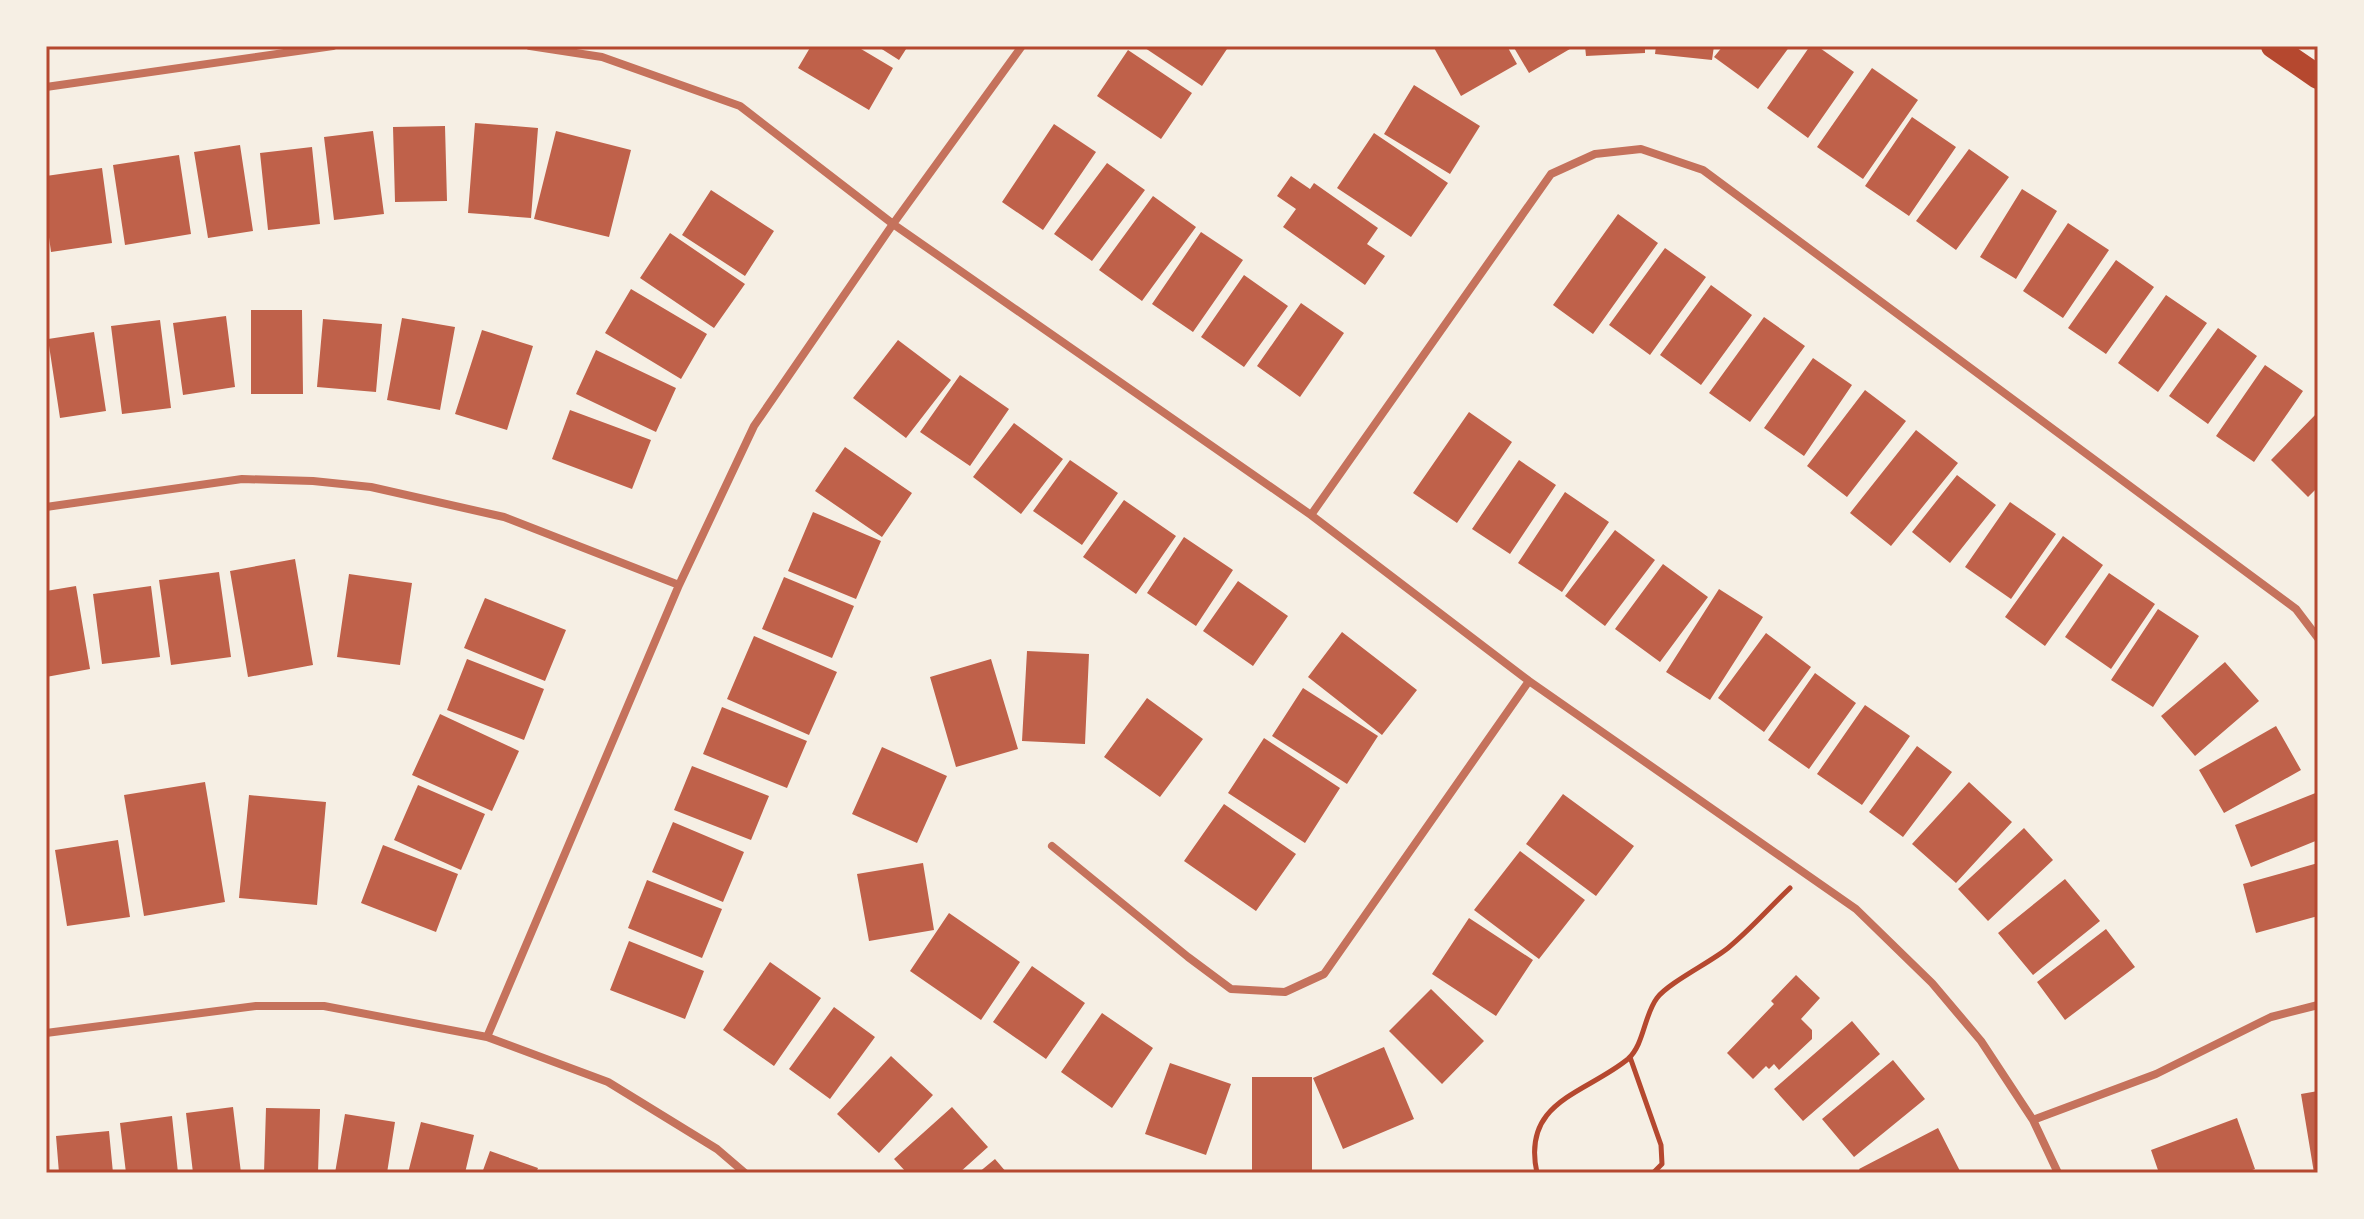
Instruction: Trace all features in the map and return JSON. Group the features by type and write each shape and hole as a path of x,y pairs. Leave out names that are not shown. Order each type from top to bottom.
{"highway":[{"path":"2273,46 2318,77"}],"street":[{"path":"46,87 333,46"},
{"path":"530,46 602,57 740,106 893,224 1311,515 1529,681 1856,909 1932,983 1981,1041 2033,1120 2058,1173"},
{"path":"487,1037 679,585 754,426 893,224 1022,46"},
{"path":"1311,515 1551,174 1595,154 1641,149 1703,170 2296,609 2318,638"},
{"path":"46,507 242,479 371,487 504,517 679,585"},
{"path":"1052,846 1231,989 1285,992 1324,974 1529,681"},
{"path":"2033,1120 2156,1074 2271,1017 2318,1005"},
{"path":"46,1033 256,1006 324,1006 487,1037 608,1082 717,1149 745,1173"}],"path":[{"path":"1537,1173 1534,1160 1538,1129 1549,1110 1630,1057 1657,997 1728,948 1805,873"},
{"path":"1630,1057 1661,1145 1662,1164 1653,1173"}],"building":[{"path":"811,46 856,46 893,68 869,110 798,68"},
{"path":"877,46 908,46 899,60"},
{"path":"1142,46 1229,46 1202,86"},
{"path":"1433,46 1507,46 1517,64 1461,96"},
{"path":"1513,46 1575,46 1529,73"},
{"path":"1585,46 1645,46 1645,53 1586,56"},
{"path":"1656,46 1714,46 1712,60 1655,54"},
{"path":"1723,46 1790,46 1758,89 1714,57"},
{"path":"1810,46 1817,46 1854,72 1808,138 1767,108"},
{"path":"1128,50 1192,93 1161,139 1097,96"},
{"path":"1872,68 1918,100 1863,179 1817,147"},
{"path":"1414,85 1480,126 1450,174 1384,134"},
{"path":"1912,117 1956,147 1909,216 1865,186"},
{"path":"475,123 538,128 531,218 468,213"},
{"path":"1054,124 1096,152 1043,230 1002,202"},
{"path":"445,126 447,201 395,202 393,127"},
{"path":"373,131 384,214 334,220 324,137"},
{"path":"556,131 631,150 609,237 534,219"},
{"path":"1374,133 1448,183 1411,237 1337,188"},
{"path":"240,145 253,231 208,238 194,152"},
{"path":"312,147 320,224 268,230 260,153"},
{"path":"1969,149 2009,177 1956,250 1916,221"},
{"path":"179,155 191,234 125,245 113,165"},
{"path":"1107,163 1145,190 1092,261 1054,234"},
{"path":"102,168 112,243 51,252 46,215 46,176"},
{"path":"1291,176 1310,189 1314,183 1378,228 1367,244 1385,256 1365,285 1283,227 1296,209 1277,196"},
{"path":"2022,189 2057,211 2016,279 1980,257"},
{"path":"711,190 774,231 745,276 682,235"},
{"path":"1153,196 1196,227 1142,301 1099,270"},
{"path":"1618,214 1658,243 1593,334 1553,305"},
{"path":"2068,223 2109,250 2063,318 2023,291"},
{"path":"1201,232 1243,260 1193,332 1152,304"},
{"path":"670,233 745,284 714,328 640,278"},
{"path":"1665,248 1706,277 1650,355 1609,325"},
{"path":"2116,260 2154,287 2106,354 2068,328"},
{"path":"1244,275 1288,306 1244,367 1201,337"},
{"path":"1711,285 1752,315 1701,385 1660,355"},
{"path":"631,289 707,334 681,379 605,333"},
{"path":"2166,295 2207,323 2158,392 2118,363"},
{"path":"1301,303 1344,333 1300,397 1257,366"},
{"path":"251,310 302,310 303,394 251,394"},
{"path":"226,316 235,387 183,395 173,323"},
{"path":"1764,317 1805,346 1750,422 1709,393"},
{"path":"402,318 455,327 440,410 387,400"},
{"path":"323,319 382,324 376,392 317,387"},
{"path":"160,320 171,408 122,414 111,326"},
{"path":"2218,328 2257,356 2208,424 2169,396"},
{"path":"482,330 533,346 507,430 455,414"},
{"path":"94,332 106,411 60,418 48,339"},
{"path":"898,340 951,380 906,438 853,398"},
{"path":"596,350 676,388 656,432 576,394"},
{"path":"1813,358 1852,385 1804,456 1764,428"},
{"path":"2265,365 2303,391 2254,462 2216,436"},
{"path":"960,375 1009,409 970,466 920,432"},
{"path":"1865,390 1906,421 1847,497 1807,466"},
{"path":"570,410 651,440 632,489 552,459"},
{"path":"1469,412 1512,442 1457,523 1413,493"},
{"path":"2318,412 2318,487 2308,497 2271,460"},
{"path":"1014,423 1063,459 1021,514 973,477"},
{"path":"1916,430 1958,463 1891,546 1850,513"},
{"path":"845,447 912,493 882,537 815,491"},
{"path":"1070,460 1118,493 1082,545 1033,511"},
{"path":"1519,460 1556,485 1510,554 1472,529"},
{"path":"1957,475 1996,505 1950,563 1912,532"},
{"path":"1565,492 1609,522 1562,592 1518,563"},
{"path":"1124,500 1176,536 1136,594 1083,557"},
{"path":"2010,502 2056,534 2011,599 1965,567"},
{"path":"813,512 881,541 856,599 788,571"},
{"path":"1615,530 1655,560 1605,626 1565,596"},
{"path":"2063,536 2103,565 2045,646 2005,617"},
{"path":"1184,537 1233,570 1196,626 1147,593"},
{"path":"295,559 313,665 248,677 230,571"},
{"path":"1663,564 1708,597 1660,662 1615,629"},
{"path":"219,572 231,657 171,665 159,580"},
{"path":"2109,573 2155,604 2111,669 2065,637"},
{"path":"349,574 412,583 400,665 337,657"},
{"path":"784,577 854,606 832,658 762,629"},
{"path":"1238,581 1288,616 1253,666 1203,631"},
{"path":"76,586 90,669 46,677 46,591"},
{"path":"151,586 160,657 102,664 93,594"},
{"path":"1719,589 1763,617 1710,700 1666,672"},
{"path":"485,598 566,630 545,681 464,648"},
{"path":"2158,609 2199,636 2153,707 2111,680"},
{"path":"1342,632 1417,690 1382,735 1308,677"},
{"path":"1766,633 1811,667 1764,732 1718,698"},
{"path":"754,636 837,672 809,735 727,699"},
{"path":"1027,651 1089,654 1085,744 1022,741"},
{"path":"467,659 544,689 524,740 447,710"},
{"path":"991,659 1018,749 956,767 930,677"},
{"path":"2225,662 2259,701 2195,756 2161,716"},
{"path":"1815,673 1856,703 1809,769 1768,740"},
{"path":"1303,688 1378,736 1347,784 1272,736"},
{"path":"1147,698 1203,739 1160,797 1104,757"},
{"path":"1865,705 1910,736 1862,805 1817,774"},
{"path":"722,707 807,741 787,788 703,754"},
{"path":"440,714 519,751 492,811 412,775"},
{"path":"2276,726 2301,770 2224,813 2199,770"},
{"path":"1264,738 1340,788 1305,843 1228,793"},
{"path":"1917,746 1952,772 1903,837 1869,812"},
{"path":"882,747 947,776 917,843 852,814"},
{"path":"692,766 769,796 751,840 674,810"},
{"path":"205,782 225,902 144,916 124,795"},
{"path":"1969,782 2012,822 1956,883 1912,844"},
{"path":"418,785 485,814 461,870 394,840"},
{"path":"2318,792 2318,840 2251,867 2235,825"},
{"path":"1563,794 1634,846 1596,896 1526,844"},
{"path":"249,795 326,802 317,905 239,898"},
{"path":"1224,804 1296,854 1256,911 1184,861"},
{"path":"673,822 744,852 723,902 652,872"},
{"path":"2024,828 2053,860 1988,921 1958,889"},
{"path":"118,840 130,917 67,926 55,850"},
{"path":"383,845 458,874 436,932 361,903"},
{"path":"1520,851 1585,900 1539,959 1474,910"},
{"path":"923,863 934,930 869,941 857,874"},
{"path":"2318,863 2318,916 2256,933 2243,884"},
{"path":"2065,879 2100,921 2033,975 1998,933"},
{"path":"647,880 722,909 702,958 628,928"},
{"path":"949,913 1020,962 981,1020 910,971"},
{"path":"1469,918 1533,960 1496,1016 1432,974"},
{"path":"2106,929 2135,967 2065,1020 2037,982"},
{"path":"629,941 704,971 685,1019 610,990"},
{"path":"770,962 821,998 774,1066 723,1030"},
{"path":"1032,966 1085,1003 1046,1059 993,1022"},
{"path":"1796,975 1820,998 1801,1019 1812,1030 1812,1039 1779,1070 1774,1064 1769,1069 1766,1066 1753,1079 1727,1053 1774,1004 1771,1001"},
{"path":"1431,989 1484,1041 1442,1084 1389,1031"},
{"path":"834,1007 875,1037 830,1099 789,1069"},
{"path":"1102,1013 1153,1048 1112,1108 1061,1072"},
{"path":"1852,1021 1880,1054 1803,1121 1774,1089"},
{"path":"1384,1047 1414,1119 1343,1149 1313,1078"},
{"path":"891,1056 933,1095 879,1153 837,1114"},
{"path":"1893,1060 1925,1099 1854,1157 1822,1119"},
{"path":"1170,1063 1231,1084 1206,1155 1145,1134"},
{"path":"1252,1077 1312,1077 1312,1173 1252,1173"},
{"path":"2318,1091 2318,1173 2314,1173 2301,1094"},
{"path":"233,1107 241,1173 193,1173 186,1113"},
{"path":"952,1107 988,1147 959,1173 907,1173 894,1159"},
{"path":"266,1108 320,1109 318,1173 264,1173"},
{"path":"345,1114 395,1122 387,1173 335,1173"},
{"path":"172,1116 178,1173 126,1173 120,1123"},
{"path":"2237,1118 2255,1169 2244,1173 2159,1173 2151,1150"},
{"path":"421,1122 474,1135 465,1173 408,1173"},
{"path":"1938,1128 1961,1173 1861,1173 1859,1169"},
{"path":"109,1131 113,1173 59,1173 56,1136"},
{"path":"490,1151 538,1168 536,1173 482,1173"},
{"path":"995,1159 1007,1173 978,1173"}]}
